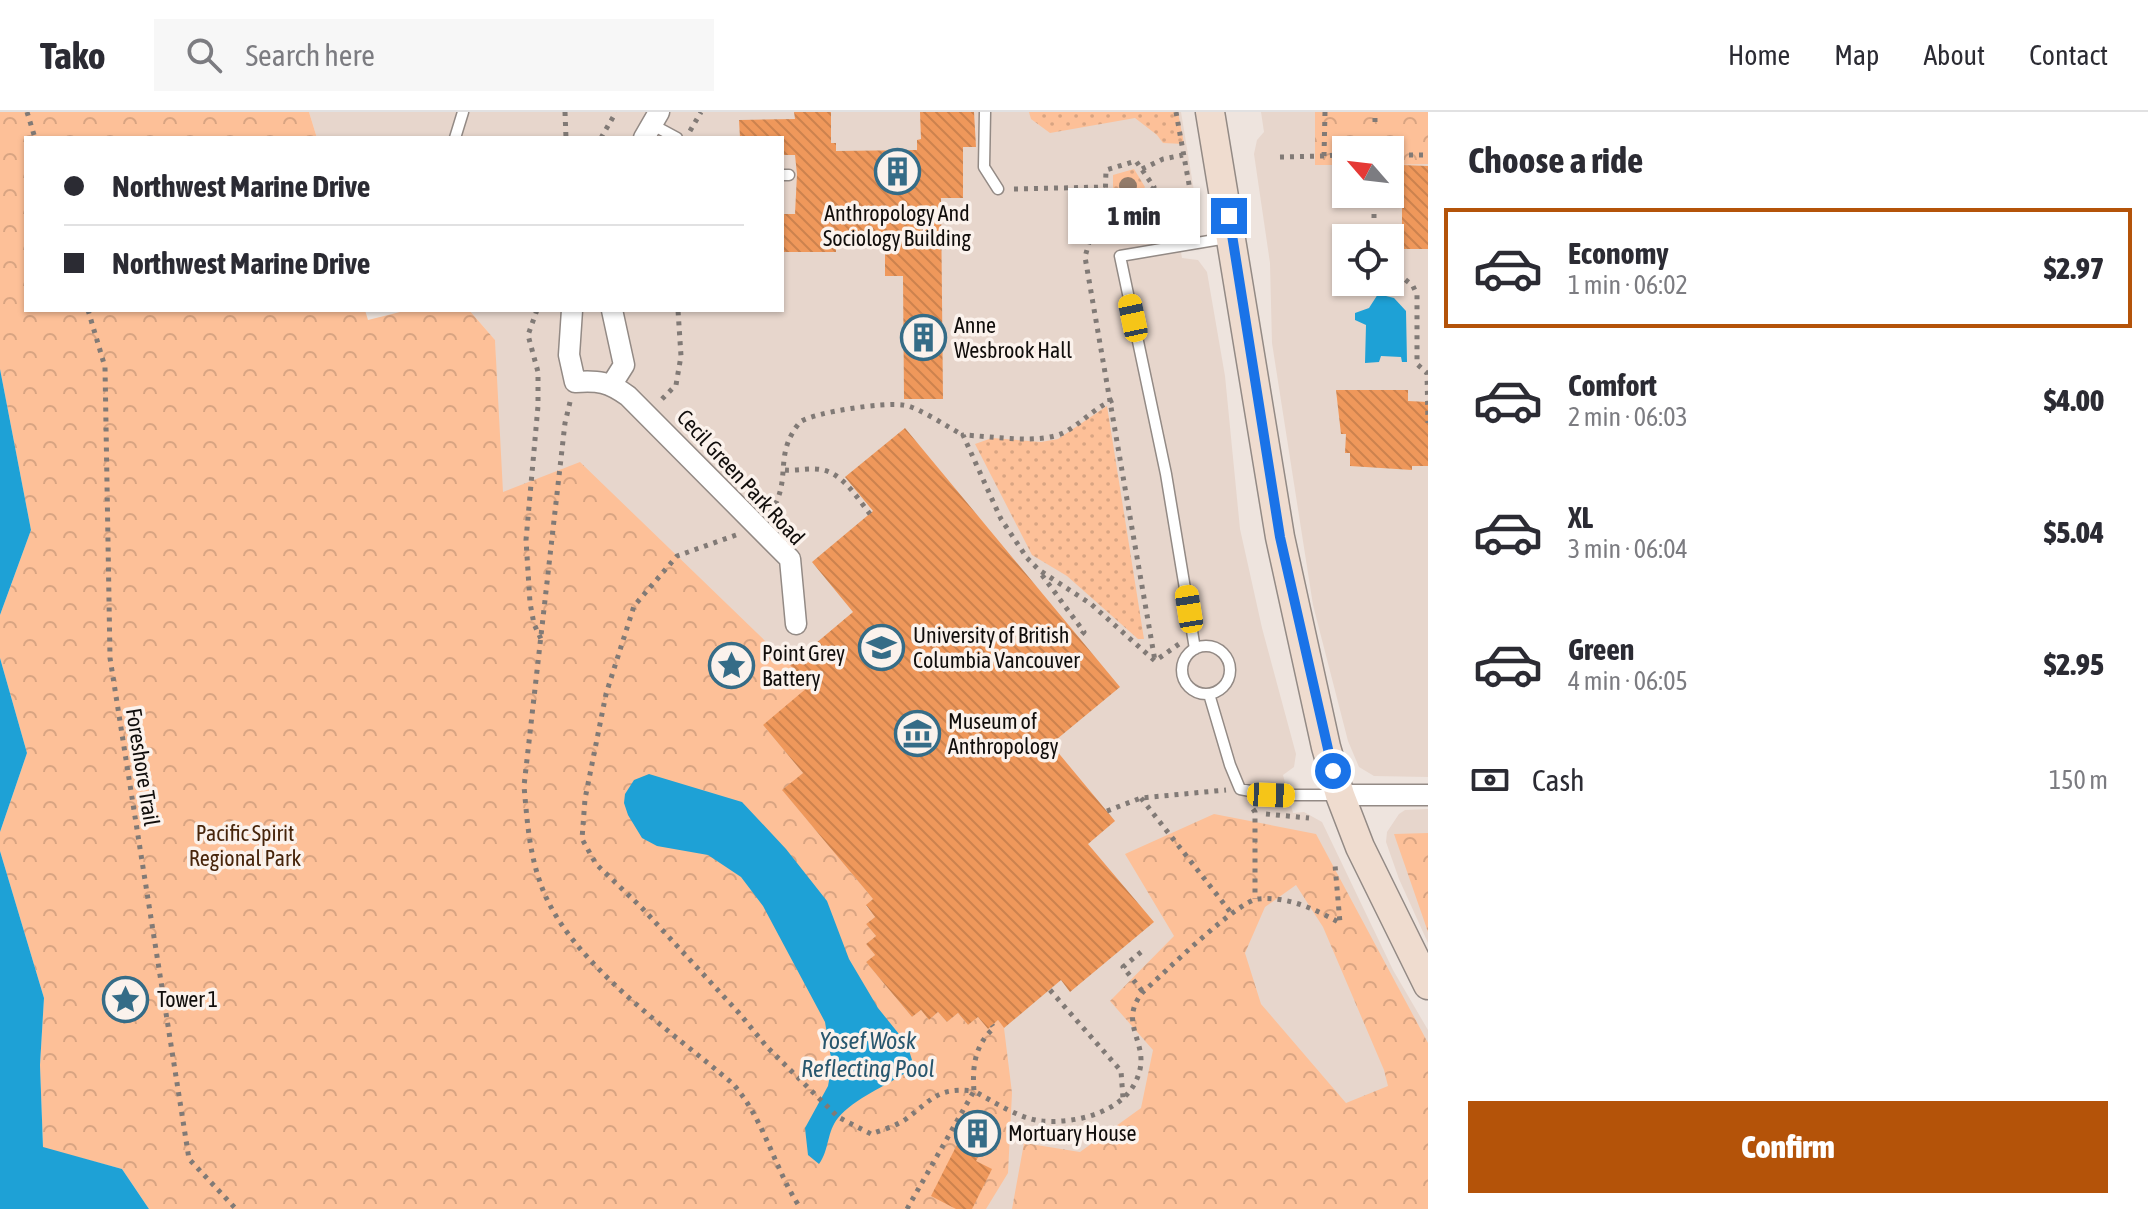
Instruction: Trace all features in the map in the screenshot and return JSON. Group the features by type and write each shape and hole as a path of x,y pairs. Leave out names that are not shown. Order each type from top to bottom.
{"street":[{"path":"1210,112 1280,537 1326,747 1360,847 1428,985"},
{"path":"572,312 569,355 575,382 598,380 612,384 624,365 612,312"},
{"name":"Cecil Green Park Road","path":"612,384 648,415 790,559 796,624"},
{"path":"1340,795 1428,795"}],"lane":[{"path":"456,136 463,112"},
{"path":"985,112 984,167 998,189"},
{"path":"651,125 673,136"},
{"path":"1195,649 1166,474 1120,256 1233,237"},
{"path":"1195,649 1217,649 1223,653 1230,667 1227,682 1209,694 1193,690 1184,677 1184,661 1195,649"},
{"path":"1209,694 1240,789 1271,795 1340,795"}],"path":[{"path":"27,112 34,136"},
{"path":"565,112 566,136"},
{"path":"602,136 616,112"},
{"path":"689,136 687,134 701,112"},
{"path":"1176,112 1194,212"},
{"path":"1324,156 1325,112"},
{"path":"1375,112 1375,122"},
{"path":"1142,169 1163,159 1183,155"},
{"path":"1280,157 1332,155"},
{"path":"1404,155 1428,155"},
{"path":"1105,202 1136,212 1154,187 1136,161 1106,170 1105,202 1095,221 1085,257 1155,661"},
{"path":"1026,188 1105,187"},
{"path":"1404,279 1413,286 1417,295 1417,364 1427,373 1428,423"},
{"name":"Foreshore Trail","path":"89,312 105,367 110,658 189,1159 236,1209"},
{"path":"536,312 528,335 538,372 538,406 526,540 530,603 541,639"},
{"path":"648,415 676,385 681,356 678,312"},
{"path":"575,382 565,423 524,786 529,838 540,885 561,922 585,954 623,992 747,1099 786,1186 801,1209"},
{"path":"1111,401 1098,406 1067,431 1052,437 963,435 905,405 867,405 801,421 785,449 780,499 759,527 677,556 634,606 606,694 585,799 582,839 596,864 642,908 767,1047 838,1117 871,1134 904,1121 933,1095 953,1089 974,1091 1040,1121 1100,1114 1123,1099 1139,1075 1139,1043 1132,1029 1132,1013 1143,992 1232,914 1255,899 1310,907 1340,923 1335,865"},
{"path":"963,435 1001,519 1084,632 1079,637"},
{"path":"785,470 823,470 831,473 843,482 870,514"},
{"path":"1039,570 1091,604 1155,661"},
{"path":"1155,661 1179,644"},
{"path":"1107,811 1141,798 1240,789 1255,812 1255,899"},
{"path":"1141,798 1232,914"},
{"path":"1284,817 1309,818"},
{"path":"1141,952 1123,967 1143,992"},
{"path":"1050,990 1121,1071 1123,1099"},
{"path":"907,1209 974,1091 978,1047 994,1028 992,1025"}],"shaded area":[{"name":"University of British Columbia Vancouver","path":"309,112 1181,112 1195,197 1188,222 1177,230 1182,258 1198,260 1207,272 1225,376 1240,529 1262,628 1296,754 1294,767 1283,775 1293,813 1304,812 1322,822 1393,970 1428,1030 1428,1209 771,1209 511,899 495,340 471,312 784,312 784,136 316,136"},
{"path":"1261,112 1428,112 1428,777 1374,776 1359,767 1348,741 1313,605 1272,343 1270,263 1254,154 1257,140 1264,132"},
{"path":"1428,809 1428,943 1386,842 1387,832 1399,814 1405,810"}],"green space":[{"name":"Pacific Spirit Regional Park","path":"0,112 309,112 316,136 24,136 24,312 366,312 368,320 400,312 471,312 495,340 503,492 580,462 790,665 830,713 763,725 803,773 783,791 873,899 866,906 875,917 866,924 876,936 866,944 875,955 866,962 912,1017 921,1010 929,1020 938,1012 947,1022 958,1013 968,1025 978,1017 988,1029 998,1020 1004,1028 1012,1093 1008,1173 986,1209 149,1209 122,1169 43,1148 40,1065 44,998 0,851 0,832 27,753 0,658 0,615 31,530 0,369"},
{"path":"1029,112 1178,112 1184,144 1163,143 1135,118 1050,133 1031,119"},
{"path":"1315,112 1428,112 1428,164 1404,165 1404,136 1332,136 1332,165 1315,165"},
{"path":"1134,169 1145,187 1133,203 1113,196 1113,175"},
{"path":"1107,406 1144,639 1138,639 1067,576 1032,555 975,444 992,438 1041,442 1058,439"},
{"path":"1214,814 1316,834 1428,1043 1428,1209 1012,1209 1024,1143 1080,1152 1141,1108 1153,1050 1110,1001 1174,936 1125,854","holes":["1296,885 1323,927 1388,1086 1346,1103 1261,1004 1245,953 1265,907"]},
{"path":"1428,833 1428,932 1394,834"}],"water":[{"path":"1377,296 1386,296 1394,298 1406,311 1407,362 1402,362 1401,357 1381,356 1379,362 1365,363 1366,325 1355,320 1355,313 1369,308"},
{"path":"0,369 31,530 0,615"},
{"path":"0,658 27,753 0,832"},
{"name":"Yosef Wosk Reflecting Pool","path":"649,774 742,802 786,849 827,901 849,959 878,1008 907,1044 912,1060 907,1072 862,1098 838,1118 819,1164 808,1155 805,1128 828,1086 832,1064 825,1022 763,906 741,877 708,855 657,846 642,838 624,803 625,794 634,780"},
{"path":"0,851 44,998 40,1065 43,1147 122,1169 149,1209 0,1209"}],"building":[{"path":"794,112 831,112 831,143 836,143 836,151 917,150 917,140 921,139 920,112 974,112 976,147 963,147 963,198 941,198 943,399 904,399 903,276 885,276 885,239 836,239 836,252 784,252 784,214 795,214 795,155 784,155 784,136 740,136 739,120 795,119"},
{"path":"1404,165 1428,166 1428,249 1404,249"},
{"path":"1336,390 1408,390 1408,401 1428,402 1428,466 1412,466 1412,470 1350,466 1350,453 1345,453 1346,434 1341,434"},
{"name":"Museum of Anthropology","path":"905,428 1120,687 1051,744 1115,821 1088,844 1154,922 1070,992 1061,980 1004,1028 998,1020 988,1029 978,1017 968,1025 958,1013 947,1022 938,1012 929,1020 921,1010 912,1017 866,962 875,955 866,944 876,936 866,924 875,917 866,905 873,899 782,790 803,773 763,725 808,687 790,665 853,612 812,562 873,511 845,477"},
{"path":"972,1115 994,1126 976,1161 992,1169 972,1209 956,1209 931,1196"}],"place":[{"name":"Anthropology And Sociology Building","path":"897,172"},
{"name":"Anne Wesbrook Hall","path":"923,338"},
{"name":"University of British Columbia Vancouver","path":"882,648"},
{"name":"Point Grey Battery","path":"731,666"},
{"name":"Museum of Anthropology","path":"917,734"},
{"name":"Tower 1","path":"126,999"},
{"name":"Mortuary House","path":"977,1133"}],"route":[{"path":"1229,216 1280,537 1333,771"}]}
